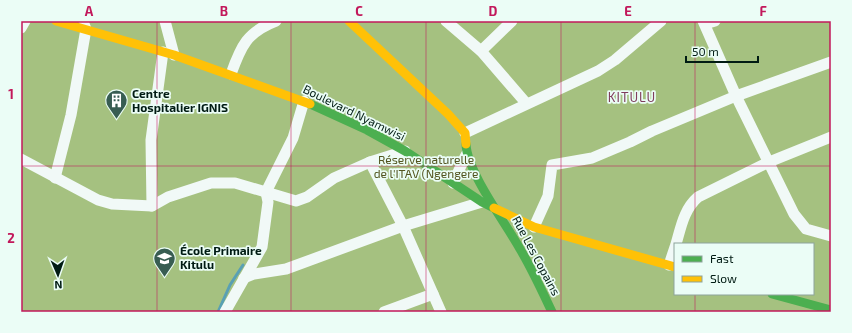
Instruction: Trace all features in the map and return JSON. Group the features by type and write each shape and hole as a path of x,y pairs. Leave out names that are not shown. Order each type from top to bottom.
{"main road":[{"name":"Boulevard Nyamwisi","path":"56,21 85,25 231,74 304,101 367,130 405,151 499,212 534,227 672,266"},
{"path":"349,21 448,114 465,133 466,155"},
{"name":"Rue Les Copains","path":"466,155 475,174 521,250 552,312"},
{"path":"776,295 831,310"}],"street":[{"path":"21,28 25,21"},
{"path":"165,21 174,55"},
{"path":"231,74 236,60 251,34 258,29 276,21"},
{"path":"446,21 481,51 526,103"},
{"path":"481,51 512,21"},
{"path":"465,133 526,103 574,82 615,60 661,21"},
{"path":"708,22 736,96 800,223 806,229 831,236"},
{"path":"55,178 71,115 85,25"},
{"path":"152,206 151,140 163,52"},
{"path":"534,227 548,196 552,165 592,158 736,96 831,62"},
{"path":"225,312 262,247 268,202 266,192 293,138 304,101"},
{"path":"676,243 686,211 691,203 698,197 769,162 831,137"},
{"path":"21,159 98,200 112,204 152,206 168,197 211,183 235,183 296,201 307,197 334,178 370,162 405,151"},
{"path":"453,183 466,155"},
{"path":"370,162 403,226 441,312"},
{"path":"244,278 254,274 286,268 315,259 403,226 482,202"},
{"path":"672,266 674,252"},
{"path":"384,312 433,294"}],"green space":[{"name":"Réserve naturelle de l'ITAV (Ngengere","path":"21,21 831,21 831,312 21,312"}],"waterway":[{"path":"218,312 230,285 243,265"}],"traffic: fast":[{"path":"310,104 367,130 405,151 482,202 494,208"},
{"path":"466,144 468,155 480,182 537,280 552,312"},
{"path":"776,295 831,310"}],"traffic: slow":[{"path":"56,21 174,55 310,104"},
{"path":"349,21 448,114 465,133 466,144"},
{"path":"494,208 534,227 674,267"}],"place":[{"name":"Centre Hospitalier IGNIS","path":"117,120"},
{"name":"École Primaire Kitulu","path":"165,278"}],"district":[{"name":"KITULU","path":"632,97"}]}
